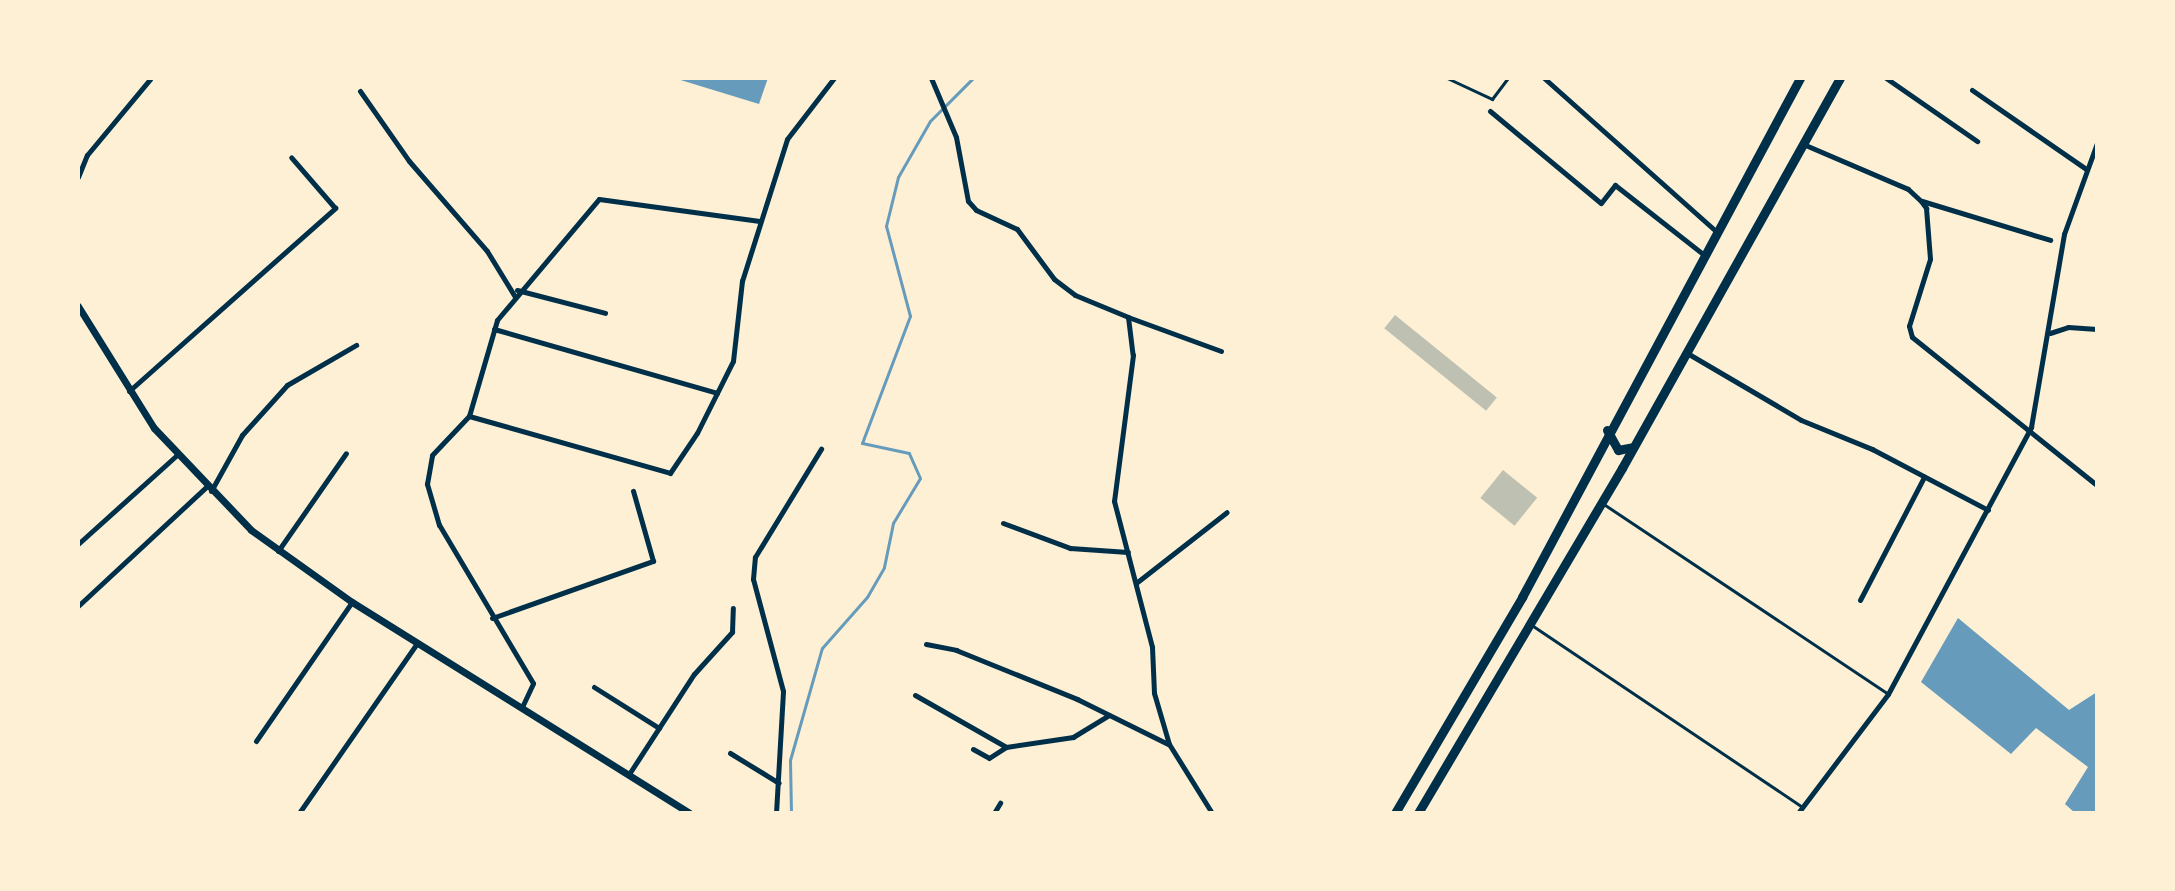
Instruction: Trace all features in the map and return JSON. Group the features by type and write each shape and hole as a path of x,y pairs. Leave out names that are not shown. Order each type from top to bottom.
{"highway":[{"path":"1395,813 1522,597 1607,430 1800,78"},
{"path":"1418,813 1633,447 1840,78"},
{"path":"1607,430 1618,450 1633,447"}],"main road":[{"path":"78,306 128,392 177,455 208,489 277,552 629,774 683,812"}],"street":[{"path":"469,416 670,473 733,361 742,281 787,139 834,78"},
{"path":"931,78 949,122 968,201 976,210 1017,229 1054,279 1075,295 1221,351"},
{"path":"1544,78 1716,231"},
{"path":"1886,78 1977,141"},
{"path":"78,177 87,155 150,79"},
{"path":"1972,90 2086,169"},
{"path":"360,91 409,161 487,251 516,292 605,313"},
{"path":"1490,111 1601,203 1615,185 1703,254"},
{"path":"1800,810 1888,694 2031,427 2050,333 2064,234 2097,143"},
{"path":"1802,144 1908,189 1921,201 2050,240"},
{"path":"128,392 335,208 291,157"},
{"path":"522,707 533,683 439,525 427,484 432,455 469,416 494,329 516,292 599,199 760,221"},
{"path":"1921,201 1930,259 1909,326 1912,337 2031,427 2097,485"},
{"path":"1128,317 1133,355 1114,501 1152,647 1154,693 1169,744 1212,813"},
{"path":"2050,333 2068,327 2097,329"},
{"path":"494,329 717,393"},
{"path":"78,606 208,489 242,435 287,385 356,345"},
{"path":"1686,352 1801,420 1988,510"},
{"path":"776,813 783,691 753,579 755,557 821,449"},
{"path":"277,552 346,453"},
{"path":"78,544 177,455"},
{"path":"1860,600 1924,477"},
{"path":"492,618 653,561 633,491"},
{"path":"1136,583 1227,512"},
{"path":"1003,523 1070,548 1128,552"},
{"path":"256,741 352,602"},
{"path":"629,774 694,674 732,632 733,608"},
{"path":"299,813 417,642"},
{"path":"926,644 956,650 1109,714 1169,744"},
{"path":"594,687 659,728"},
{"path":"915,695 1006,747"},
{"path":"973,749 989,758 1006,747 1073,737 1109,714"},
{"path":"730,753 779,783"},
{"path":"994,813 1000,803"}],"lane":[{"path":"1447,78 1492,99 1508,78"},
{"path":"1601,502 1888,694"},
{"path":"1528,623 1800,810"}],"water":[{"path":"674,78 768,78 759,104"},
{"path":"1958,618 2069,710 2097,692 2097,813 2075,813 2065,804 2088,767 2036,728 2011,754 1921,682"}],"building":[{"path":"1395,315 1497,397 1486,411 1384,328"},
{"path":"1503,470 1537,498 1515,526 1480,498"}],"waterway":[{"path":"791,813 790,760 822,648 867,597 884,567 893,523 920,478 909,453 862,443 910,316 886,226 898,177 930,121 973,78"}]}
